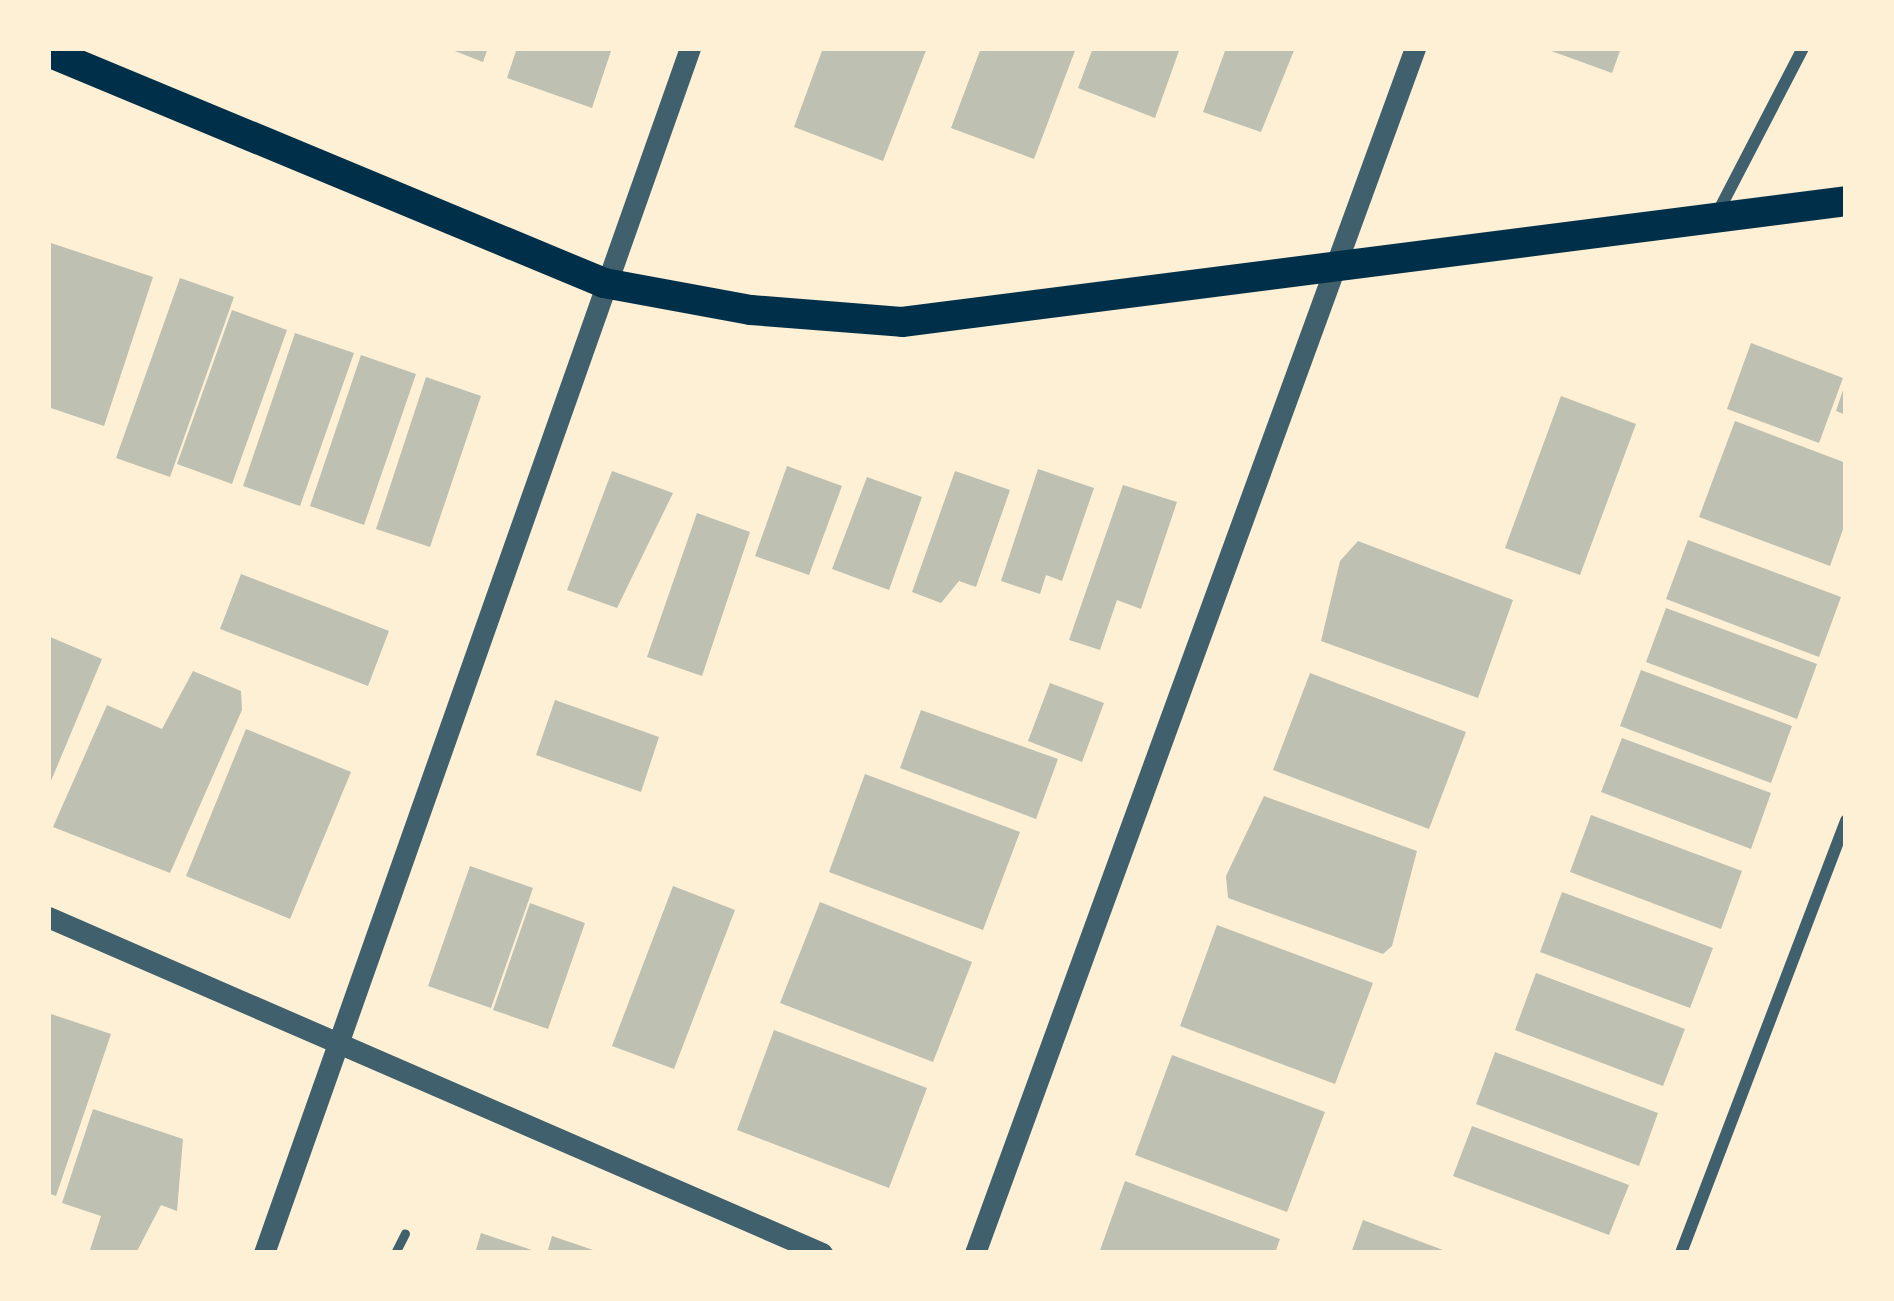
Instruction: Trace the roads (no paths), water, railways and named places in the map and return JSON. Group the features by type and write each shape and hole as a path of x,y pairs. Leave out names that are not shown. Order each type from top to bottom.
{"main road":[{"path":"48,52 604,283 902,322 1333,274 1718,212 1846,201"}],"street":[{"path":"264,1253 690,48"},
{"path":"975,1253 1415,48"},
{"path":"1718,212 1803,48"},
{"path":"1682,1253 1846,820"},
{"path":"48,917 822,1253"}],"lane":[{"path":"395,1253 405,1233"}]}
